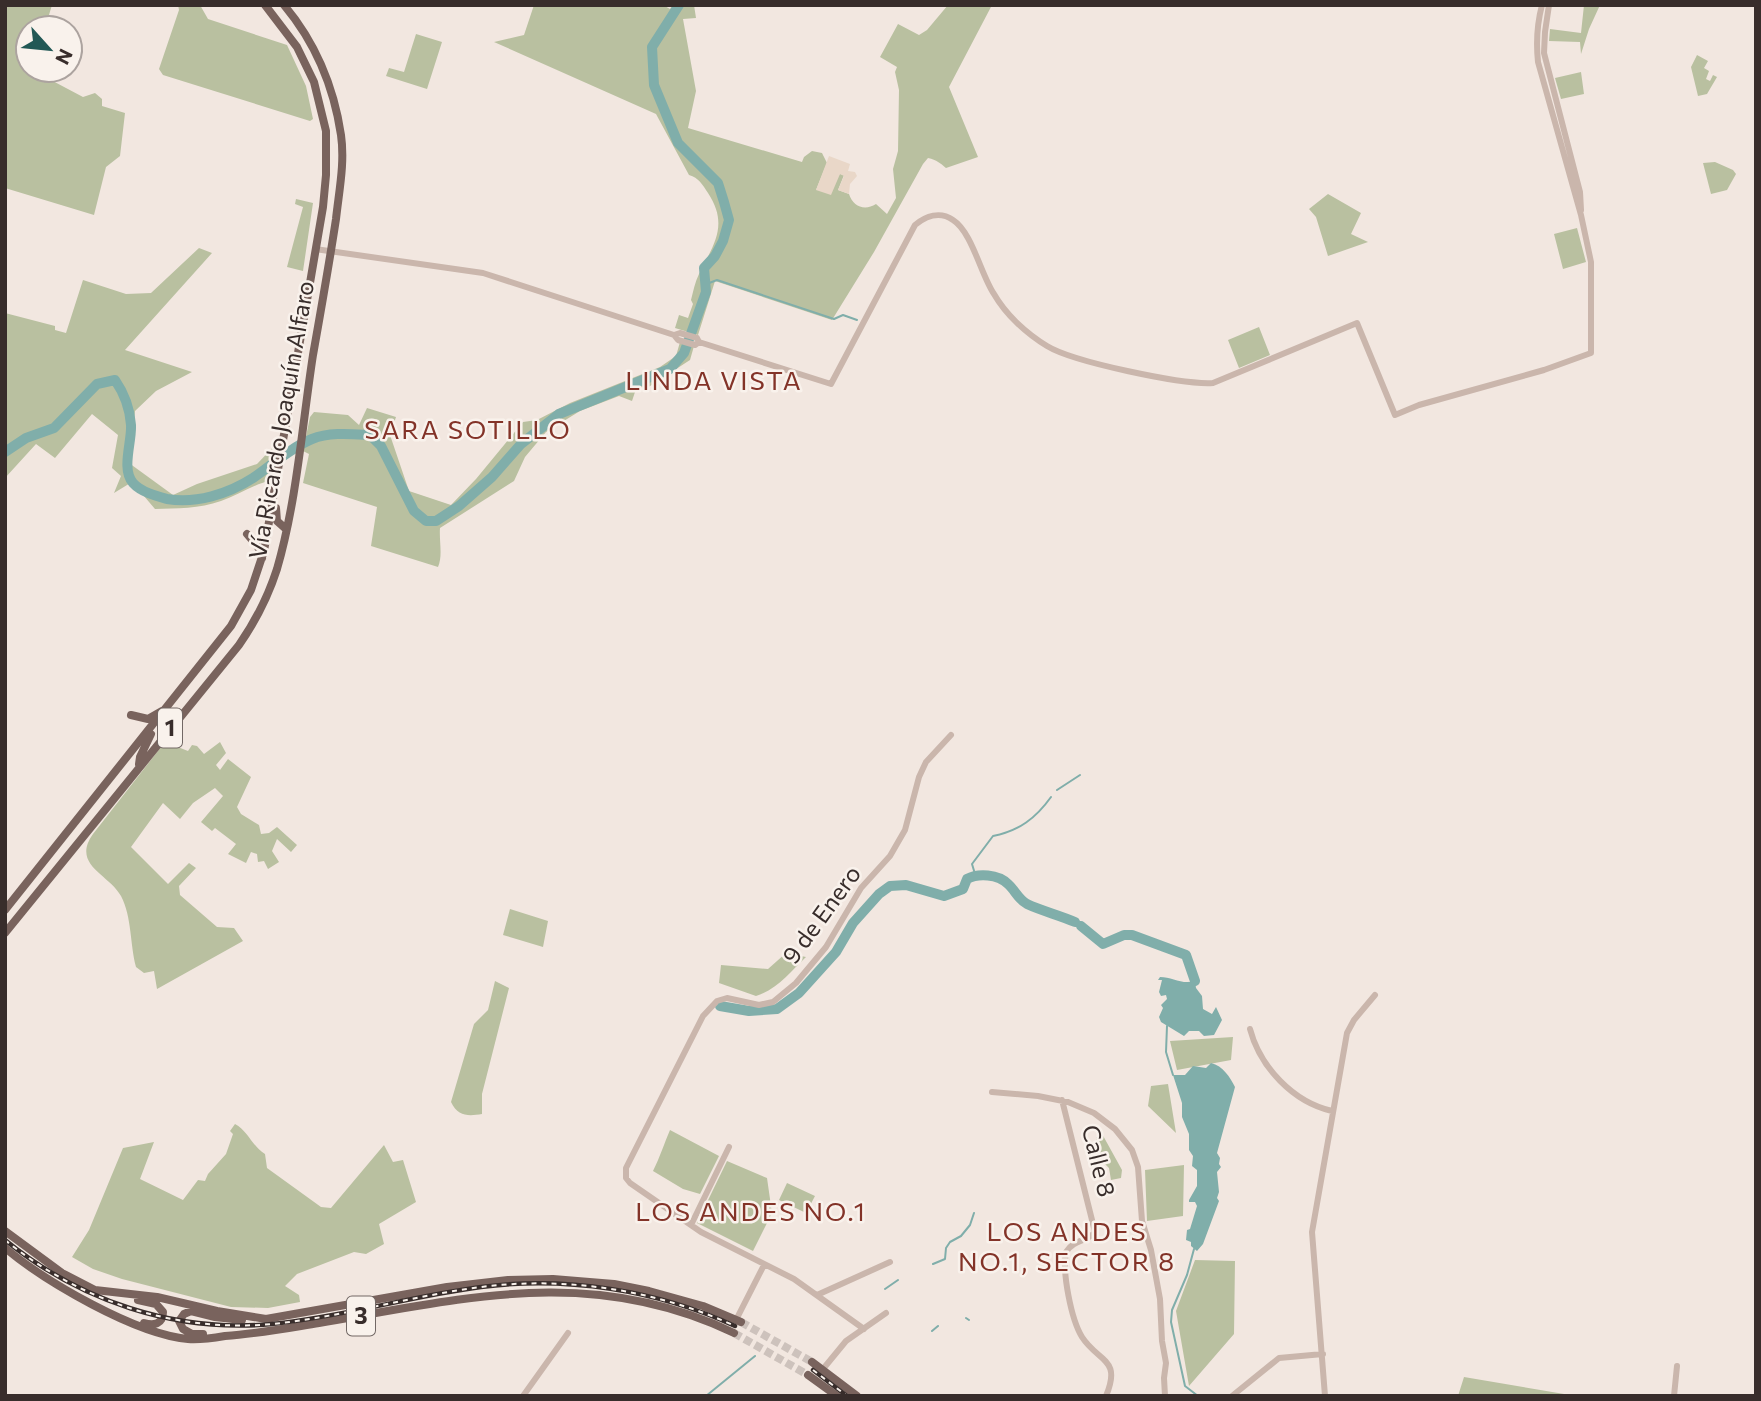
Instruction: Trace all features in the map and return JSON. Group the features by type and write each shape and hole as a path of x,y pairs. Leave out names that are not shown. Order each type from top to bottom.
{"main road":[{"name":"Vía Ricardo Joaquín Alfaro","path":"5,911 175,700 238,614 251,590 262,560 325,186 326,131 314,82 297,47 265,5"},
{"name":"Vía Ricardo Joaquín Alfaro","path":"5,933 246,635 271,586 284,542 341,177 341,135 326,76 309,39 284,5"},
{"path":"276,487 277,521 286,529"},
{"path":"247,534 258,547 262,560"},
{"path":"267,538 284,542"},
{"path":"131,715 152,718 175,700"},
{"path":"139,766 140,757 151,735 150,730"},
{"name":"3","path":"5,1231 62,1273 94,1290 157,1297 266,1319 490,1281 553,1279 614,1284 649,1291 682,1299 738,1321"},
{"name":"3","path":"5,1248 47,1279 108,1311 145,1328 179,1338 207,1339 250,1334 469,1297 532,1292 610,1296 656,1304 691,1314 734,1333"},
{"path":"94,1290 156,1304 163,1310 163,1315 159,1323 151,1325 108,1311"},
{"path":"250,1334 192,1334 183,1329 179,1321 184,1314 191,1311 227,1319 266,1319"},
{"path":"812,1362 858,1396"},
{"path":"808,1375 837,1396"}],"street":[{"path":"315,249 483,273 831,384 915,225 923,218 937,215 954,221 963,230 987,283 1003,308 1031,335 1049,347 1071,356 1198,384 1213,383 1357,323 1395,415 1419,405 1544,370 1591,353 1591,262 1581,215 1538,62 1537,30 1542,5"},
{"path":"1549,5 1544,53 1580,192 1581,215"},
{"name":"9 de Enero","path":"691,1225 630,1183 625,1174 703,1016 717,1001 727,998 759,1005 773,1002 796,984 813,964 861,888 879,870 897,845 905,830 922,770 951,735"},
{"path":"1325,1396 1312,1232 1346,1033 1375,995"},
{"path":"1250,1029 1264,1062 1284,1084 1313,1104 1332,1111"},
{"path":"992,1092 1062,1100 1088,1111 1125,1139 1135,1157 1142,1221 1151,1250 1160,1298 1166,1363 1165,1396"},
{"name":"Calle 8","path":"1062,1100 1095,1231 1094,1235 1070,1245 1065,1256 1069,1302 1083,1338 1104,1358 1111,1372 1112,1380 1106,1396"},
{"path":"729,1147 691,1225 729,1248 794,1279 864,1329"},
{"path":"817,1295 890,1262"},
{"path":"738,1321 764,1265"},
{"path":"823,1369 846,1341 887,1313"},
{"path":"523,1396 568,1333"},
{"path":"1232,1396 1279,1358 1323,1354"},
{"path":"1674,1396 1677,1366"}],"green space":[{"path":"5,5 52,5 49,14 14,14 14,84 58,84 83,97 95,93 102,99 102,106 125,113 120,156 106,167 94,215 5,188"},
{"path":"178,5 200,5 208,19 287,45 306,86 313,119 310,121 163,75 159,69 179,10"},
{"path":"534,5 663,5 670,9 673,5 694,5 696,18 683,19 696,91 688,128 802,162 812,151 822,153 827,163 816,190 840,174 844,175 838,190 849,194 853,202 860,207 876,204 887,214 896,198 893,169 898,151 899,90 895,72 897,67 880,57 898,24 919,35 927,30 948,5 992,5 949,87 978,157 946,168 928,158 832,320 715,281 698,335 675,328 679,315 688,318 696,280 714,244 718,215 714,204 700,182 689,175 656,114 494,42 524,35"},
{"path":"1584,5 1600,5 1581,54 1580,42 1549,41 1550,29 1581,33"},
{"path":"416,34 442,42 427,89 386,76 389,68 404,72"},
{"path":"1697,55 1708,61 1704,68 1709,71 1706,79 1710,81 1713,75 1717,77 1707,94 1698,96 1691,67"},
{"path":"1581,72 1584,94 1561,99 1555,78"},
{"path":"1715,162 1736,174 1727,190 1711,194 1703,163"},
{"path":"1328,194 1361,213 1351,234 1368,242 1328,256 1316,217 1309,209"},
{"path":"296,199 313,203 303,271 287,267 303,207 295,204"},
{"path":"1577,228 1586,262 1563,269 1554,234"},
{"path":"199,248 212,253 125,350 192,372 156,391 135,411 129,463 173,495 257,464 278,442 272,480 213,504 155,509 132,482 114,493 121,476 112,468 118,435 92,414 55,458 36,444 5,478 5,313 55,326 55,330 66,333 83,280 126,294 151,293"},
{"path":"1259,327 1270,355 1239,368 1228,340"},
{"path":"680,342 694,346 690,360 647,388 636,389 632,401 619,396 580,411 546,432 525,457 514,481 440,528 441,553 438,567 371,546 377,507 303,483 309,454 303,451 310,417 314,412 348,415 359,425 367,408 396,417 390,435 409,491 451,505 523,422 537,420 570,403 660,367 676,356"},
{"path":"165,742 188,751 192,745 197,746 204,754 220,742 226,753 216,765 220,770 228,759 251,777 237,807 241,814 259,825 261,834 269,833 277,827 297,845 291,852 277,839 272,851 279,862 268,869 264,861 258,862 257,854 251,852 246,863 228,854 236,844 215,828 212,831 201,822 223,796 215,788 193,803 180,819 163,803 131,847 168,884 189,863 196,868 179,886 180,895 217,927 234,928 243,941 157,989 154,971 144,973 136,967 127,913 121,896 94,868 86,854 93,834"},
{"path":"510,909 548,921 543,947 503,935"},
{"path":"786,953 806,957 764,993 756,996 719,983 721,965 768,969"},
{"path":"495,981 509,988 482,1094 482,1114 464,1114 451,1102 474,1024 488,1010"},
{"path":"1233,1037 1231,1060 1177,1070 1170,1041"},
{"path":"1168,1084 1176,1133 1148,1106 1151,1086"},
{"path":"235,1124 265,1154 267,1168 321,1207 331,1208 384,1145 393,1162 403,1160 416,1202 379,1224 384,1244 366,1254 354,1252 297,1274 285,1286 299,1295 300,1302 268,1308 231,1307 122,1279 93,1269 72,1257 89,1230 123,1148 154,1142 140,1179 183,1200 198,1180 205,1181 226,1154 233,1134 230,1131"},
{"path":"670,1130 719,1156 700,1194 683,1189 653,1171"},
{"path":"1101,1132 1122,1170 1121,1178 1111,1180 1109,1168 1102,1161 1096,1138"},
{"path":"727,1161 767,1178 772,1213 753,1251 697,1223"},
{"path":"1184,1165 1183,1216 1147,1221 1145,1170"},
{"path":"787,1183 815,1196 806,1213 779,1200"},
{"path":"1195,1260 1235,1261 1234,1334 1189,1386 1176,1311"},
{"path":"1464,1377 1576,1396 1458,1396"}],"shaded area":[{"path":"829,156 850,164 848,171 855,172 857,176 850,184 849,194 838,190 844,176 840,174 831,195 816,190"}],"water":[{"path":"1160,977 1195,981 1202,996 1203,1009 1212,1014 1216,1007 1222,1020 1214,1035 1204,1036 1199,1031 1189,1031 1184,1036 1161,1022 1161,1005 1167,999 1166,995 1161,996 1159,992 1162,980 1158,980"},
{"path":"1211,1063 1223,1069 1235,1087 1217,1153 1221,1167 1217,1172 1219,1201 1203,1244 1197,1251 1191,1246 1191,1242 1186,1240 1187,1230 1190,1229 1197,1206 1189,1200 1197,1186 1197,1170 1192,1166 1189,1134 1182,1117 1182,1103 1173,1075 1185,1075 1193,1066 1206,1068"}],"waterway":[{"path":"5,452 26,438 54,428 97,384 115,380 124,396 130,419 127,463 130,477 136,486 149,493 167,499 200,499 243,484 312,439 333,434 370,435 381,446 414,511 426,521 436,521 459,506 492,477 521,444 559,414 670,369 684,353 706,292 704,268 723,241 729,220 718,183 678,143 654,85 652,47 679,5"},
{"path":"704,285 717,280 834,319 843,315 857,320"},
{"path":"1057,790 1080,775"},
{"path":"975,874 972,864 993,836 1011,831 1026,822 1051,797"},
{"path":"720,1006 749,1011 777,1009 799,993 836,952 853,923 879,894 890,886 906,885 944,896 963,889 967,879 982,875 994,876 1008,884 1027,904 1075,922"},
{"path":"1081,926 1103,944 1124,935 1132,935 1186,955 1195,981"},
{"path":"1167,1026 1166,1052 1173,1075"},
{"path":"933,1264 945,1259 946,1248 970,1225 974,1213"},
{"path":"1194,1249 1187,1275 1172,1310 1171,1322 1185,1386 1198,1396"},
{"path":"885,1289 898,1280"},
{"path":"932,1331 938,1326"},
{"path":"706,1396 755,1356"}],"tunnel":[{"path":"741,1322 812,1362"},
{"path":"734,1333 808,1375"}],"railway":[{"path":"5,1240 65,1280 97,1296 130,1308 200,1323 272,1324 324,1317 481,1287 546,1283 643,1295 674,1303 735,1326"},
{"path":"813,1370 847,1396"}],"district":[{"name":"LINDA VISTA","path":"714,381"},
{"name":"SARA SOTILLO","path":"468,430"},
{"name":"LOS ANDES NO.1","path":"751,1212"},
{"name":"LOS ANDES NO.1, SECTOR 8","path":"1067,1247"}]}
